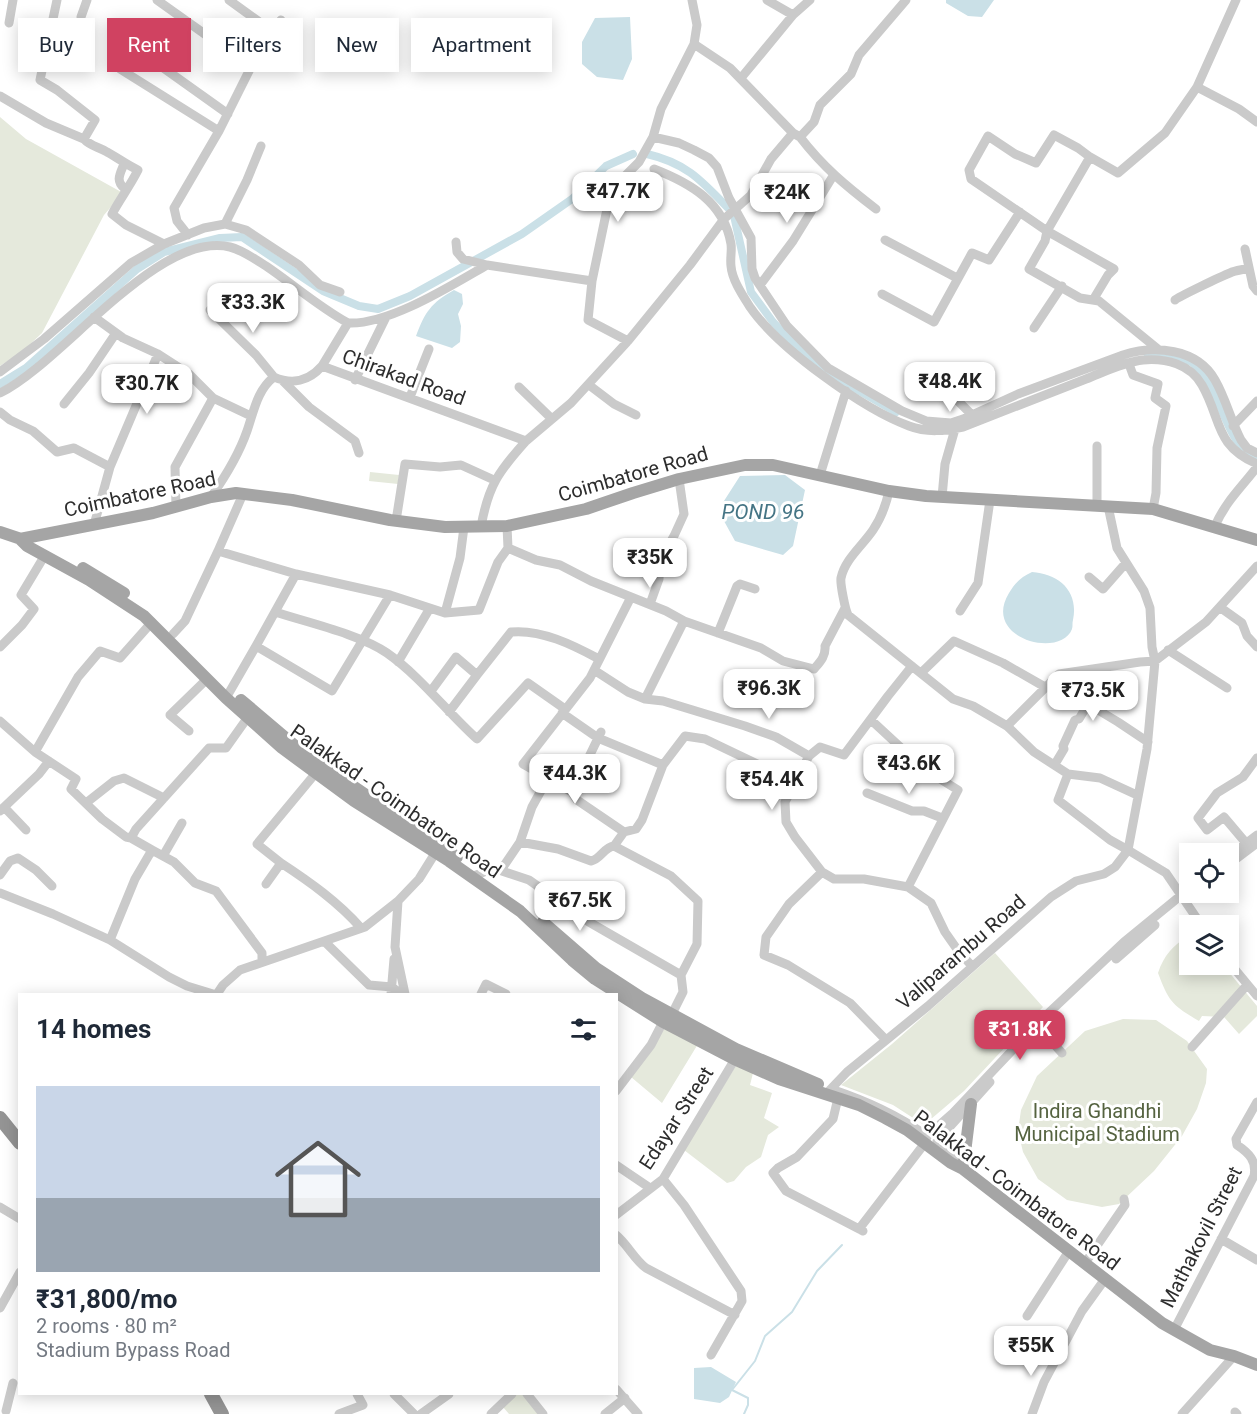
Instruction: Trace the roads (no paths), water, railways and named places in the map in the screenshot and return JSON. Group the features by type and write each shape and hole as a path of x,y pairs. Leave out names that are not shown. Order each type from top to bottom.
{"highway":[{"path":"0,1107 18,1128"},
{"path":"0,1118 18,1140"},
{"path":"212,1395 222,1414"},
{"path":"222,1395 231,1414"}],"main road":[{"name":"Coimbatore Road","path":"20,539 176,507 211,497 243,494 292,500 396,521 464,528 507,526 586,509 679,479 745,465 773,465 889,491 942,497 1153,509 1257,540"},
{"name":"Palakkad - Coimbatore Road","path":"0,532 37,542 101,577 144,607 173,634 248,717 437,849 525,906 597,968 668,1016 737,1055 859,1105 926,1139 951,1163 963,1169 1162,1323 1210,1350 1257,1365"},
{"name":"Palakkad - Coimbatore Road","path":"20,539 27,546 89,580 152,622 207,679 285,744 315,774 437,849"},
{"path":"963,1169 971,1104"}],"street":[{"path":"9,24 13,0"},
{"path":"57,0 40,80 57,90 95,120 84,139"},
{"path":"81,17 87,0"},
{"path":"157,0 203,33"},
{"path":"229,0 254,18"},
{"path":"628,341 588,320 592,281 611,190 639,162 653,137 661,109 694,44 697,25 692,0"},
{"path":"767,0 793,15"},
{"path":"741,78 793,15 810,0"},
{"path":"482,527 484,508 494,480 508,461 526,441 589,385 628,341 724,219 751,195 771,159 796,135 814,122 820,105 851,74 859,55 906,0"},
{"path":"1093,300 1114,269 1047,231 971,179 969,170 988,136 1015,154 1036,163 1054,135 1118,173 1165,132 1197,87 1236,0"},
{"path":"694,44 730,68 833,176 876,209"},
{"path":"125,72 219,131"},
{"path":"169,72 228,114"},
{"path":"188,235 177,222 174,208 219,131 249,72"},
{"path":"1197,87 1239,109 1257,122"},
{"path":"0,96 46,123 84,139 138,170 112,214 126,225 164,244"},
{"path":"653,137 679,143 709,158 717,167 735,209 751,238 752,269 755,278 787,326 828,368 902,411 926,421 951,423 978,416 1142,360 1160,360 1182,365 1193,371 1203,386 1218,425 1231,448 1257,465 1243,486 1228,501 1215,526"},
{"path":"225,224 248,180 261,146"},
{"path":"1090,157 1047,231 1045,242 1029,269 1080,298 1100,301 1159,350"},
{"path":"124,164 118,179 125,189"},
{"path":"654,170 696,189 713,204 724,219 732,249 731,269 751,308 774,333 812,368 846,391 910,426 932,431 955,429 1018,394 1139,350 1159,350 1181,354 1205,366 1218,386 1233,426 1247,448 1257,453"},
{"path":"760,285 793,241 833,176"},
{"path":"882,294 934,322 972,253 989,260 1020,212"},
{"path":"0,372 44,339 130,263 164,244 204,228 225,224 246,230 299,265 320,285 340,292"},
{"path":"885,240 957,278"},
{"path":"456,242 457,252 463,259 487,265 592,281"},
{"path":"0,393 32,371 134,285 168,260 194,248 213,245 231,247 254,258 348,323 357,324 386,317 428,298 487,265"},
{"path":"1245,249 1253,286 1257,291"},
{"path":"1175,300 1231,272 1249,268"},
{"path":"1034,328 1062,286"},
{"path":"210,310 309,407 355,441 359,453"},
{"path":"94,317 116,333 158,354 189,374 213,398 251,416"},
{"path":"355,380 386,317"},
{"path":"322,366 348,323"},
{"path":"63,404 89,374 116,333"},
{"path":"410,397 429,349"},
{"path":"94,525 110,466 158,354"},
{"path":"1129,364 1133,375 1158,384 1155,398 1166,406 1157,448 1156,493 1153,509"},
{"name":"Chirakad Road","path":"279,379 305,380 314,375 322,366 526,441"},
{"path":"211,497 231,465 263,388 279,379"},
{"path":"589,385 614,404 636,415"},
{"path":"519,387 552,419"},
{"path":"820,475 846,391"},
{"path":"942,391 978,416"},
{"path":"176,507 175,467 213,398"},
{"path":"1233,426 1257,400"},
{"path":"0,412 10,420 33,431 57,453 74,448 110,466"},
{"path":"942,497 945,464 955,429"},
{"path":"1097,446 1096,466 1103,506 1117,548 1144,591 1150,608 1155,661 1148,742 1128,850"},
{"path":"396,521 405,464 440,467 461,465 494,480"},
{"path":"650,604 659,579 660,561 679,528 684,514 679,479"},
{"path":"889,491 882,514 872,532 856,549 840,579 848,615 953,699 973,706 1007,726 1034,752 1068,774 1100,778 1137,795"},
{"path":"173,634 185,621 243,494"},
{"path":"960,611 978,583 990,500"},
{"path":"218,551 296,574 390,595 445,613 479,610 498,562 508,548 507,526"},
{"path":"445,613 460,558 464,528"},
{"path":"508,548 536,560 560,565 591,581 650,604 684,621 761,648 783,661 814,669 822,660 825,646 845,608"},
{"path":"0,647 22,626 34,609 21,595 45,555"},
{"path":"1089,577 1103,589 1125,564"},
{"path":"1007,726 1059,675 1155,661 1206,622 1257,566"},
{"path":"227,694 296,574"},
{"path":"718,633 737,586 740,584 755,589"},
{"path":"256,646 332,691 390,595"},
{"path":"624,832 577,800 572,792 524,764 590,678 631,597"},
{"path":"398,662 430,608"},
{"path":"1221,608 1242,622 1247,636 1257,647"},
{"path":"275,612 362,641 386,652 431,691 477,739 528,682 599,735 663,765"},
{"path":"645,699 684,621"},
{"path":"35,752 78,677 100,651 120,658 152,622"},
{"path":"450,712 511,632 527,630 575,647 599,659"},
{"path":"922,672 954,641 985,654 1045,687"},
{"path":"1168,650 1227,688"},
{"path":"431,691 456,657 477,675"},
{"path":"912,666 844,755 820,747 809,756 785,802 786,822 822,872 834,879 864,879 908,887 931,903 945,932 972,966"},
{"path":"594,670 628,692 645,699 663,701 745,726 776,737 809,756"},
{"path":"189,731 170,715 207,679"},
{"path":"1055,764 1064,749 1063,746 1075,720 1079,719 1088,705 1148,742"},
{"path":"131,838 136,829 209,748 226,748 248,717"},
{"path":"871,720 924,769 958,790 908,887"},
{"path":"0,721 35,752 76,779 71,789 102,819 126,837 174,862 195,883 216,891 262,953 262,961"},
{"path":"572,792 599,735"},
{"path":"520,842 558,849 591,861 595,860 608,848 615,846 624,832 636,829 642,820 663,765 685,736 705,739 795,782"},
{"path":"1246,843 1224,818 1207,830 1198,818 1217,793 1243,777 1257,758"},
{"path":"26,830 2,809 39,774 49,761"},
{"path":"315,774 257,844 346,911 361,928"},
{"path":"1068,774 1058,800 1110,840 1166,873 1179,893"},
{"path":"86,803 114,781 124,778 164,798"},
{"path":"501,870 520,842 532,807 548,778"},
{"path":"867,793 912,811 924,811 942,818"},
{"path":"163,856 182,823"},
{"path":"1239,848 1257,835"},
{"path":"1239,857 1257,843"},
{"path":"615,846 671,876 698,901 697,944 681,975 683,992 651,1045 620,1078"},
{"path":"216,993 240,970 361,928 398,901 419,879 437,849"},
{"path":"110,940 135,879 152,850"},
{"name":"Valiparambu Road","path":"831,1094 847,1072 928,1006 1051,897 1076,881 1104,874 1115,867 1128,850"},
{"path":"0,875 10,861 18,858 36,870 52,886"},
{"path":"266,884 281,863"},
{"path":"476,875 494,868 529,880 588,921 681,975"},
{"path":"822,872 789,904 766,937 764,955 788,965 850,1004 886,1040"},
{"path":"0,892 110,940 187,986 212,993"},
{"path":"325,942 369,985 391,991 398,901"},
{"path":"831,1094 833,1119 797,1157 777,1168 773,1173 786,1191 861,1230 926,1139 1038,1027 1179,901"},
{"path":"395,947 403,993"},
{"path":"1239,975 1257,996"},
{"path":"482,993 486,984 504,993"},
{"path":"1192,1047 1247,985"},
{"path":"1038,1027 1062,1053"},
{"path":"963,1169 957,1159 937,1144 937,1141 1038,1027"},
{"name":"Edayar Street","path":"618,1213 663,1179 737,1055"},
{"name":"Mathakovil Street","path":"1174,1330 1254,1176 1256,1167 1253,1158 1237,1145 1236,1139 1257,1102"},
{"path":"618,1166 650,1188"},
{"path":"663,1179 684,1205 741,1291 742,1301 711,1355"},
{"path":"1085,1263 1125,1205 1124,1199"},
{"path":"0,1208 18,1218"},
{"path":"618,1237 638,1262 646,1268 735,1315"},
{"path":"1221,1239 1257,1260"},
{"path":"1027,1316 1069,1251"},
{"path":"0,1308 18,1276"},
{"path":"1032,1414 1044,1382 1079,1317 1104,1278"},
{"path":"1182,1414 1234,1356"},
{"path":"4,1412 13,1383"},
{"path":"618,1391 638,1414"},
{"path":"339,1414 363,1405 358,1395"},
{"path":"395,1395 414,1414"},
{"path":"421,1414 448,1395"},
{"path":"491,1414 511,1395"},
{"path":"528,1395 543,1414"},
{"path":"605,1414 625,1398"}],"water":[{"path":"946,0 994,0 982,17 968,16 946,3"},
{"path":"630,17 632,59 623,80 597,77 582,64 582,42 595,18"},
{"path":"454,290 462,294 463,304 458,314 461,326 460,342 452,348 416,336 430,309"},
{"name":"POND 96","path":"785,475 805,490 793,546 783,555 735,541 724,521 722,504 740,476"},
{"path":"1032,572 1051,576 1065,586 1070,593 1074,610 1072,629 1065,638 1040,643 1026,640 1014,633 1005,622 1003,609 1009,593 1019,581"},
{"path":"711,1367 736,1382 729,1397 720,1403 694,1399 694,1368"}],"waterway":[{"path":"0,384 26,368 137,269 164,252 220,238 242,237 323,291 359,306 378,309 410,296 522,234 572,199 606,166 633,154"},
{"path":"647,154 683,168 728,208"},
{"path":"734,216 751,292 773,322 796,346 830,374 896,412"},
{"path":"1147,353 1177,357 1193,363 1210,384 1238,442 1257,458"},
{"path":"744,1414 748,1398 732,1390 755,1361 765,1336 792,1312 817,1271 842,1245"}],"park label":[{"name":"Indira Ghandhi Municipal Stadium","path":"1097,1122"}]}
